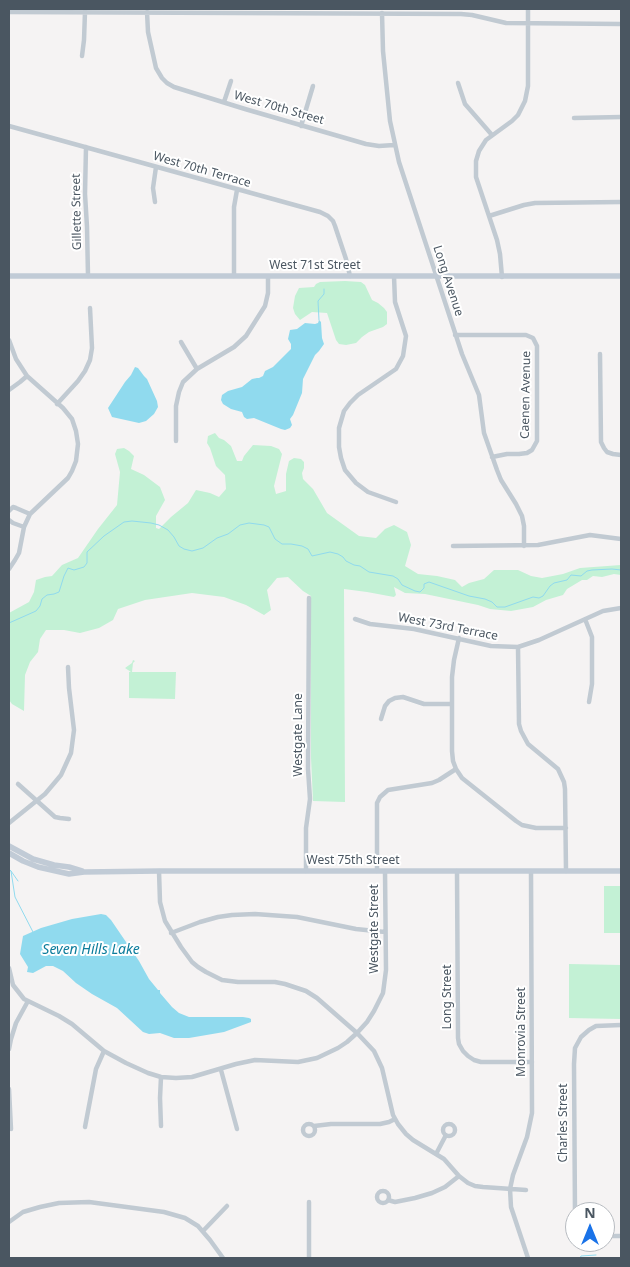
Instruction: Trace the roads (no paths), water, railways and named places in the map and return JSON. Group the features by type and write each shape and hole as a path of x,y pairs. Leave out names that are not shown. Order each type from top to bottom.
{"main road":[{"name":"West 71st Street","path":"9,276 621,276"},
{"name":"West 75th Street","path":"9,846 33,859 84,872"},
{"name":"West 75th Street","path":"9,853 23,861 69,874 84,872 160,871 621,871"}],"street":[{"path":"502,277 497,240 476,177 476,161 479,151 486,140 512,121 518,115 525,102 528,86 528,9"},
{"path":"9,12 461,14 506,24 621,24"},
{"path":"82,56 84,12"},
{"name":"West 70th Street","path":"147,12 148,32 156,68 162,78 174,88 372,145 394,145"},
{"name":"Long Avenue","path":"382,14 383,51 390,121 398,162 430,256 435,277 466,365 479,395 484,433 500,480 522,516 524,546"},
{"path":"224,102 231,81"},
{"path":"458,83 465,104 492,135"},
{"path":"302,126 313,86"},
{"path":"574,118 621,117"},
{"name":"West 70th Terrace","path":"9,126 320,212 333,221 350,276"},
{"name":"Gillette Street","path":"86,147 85,194 88,276"},
{"path":"155,202 153,188 156,167"},
{"path":"234,276 234,207 237,190"},
{"path":"489,216 535,203 621,202"},
{"path":"176,441 176,406 183,382 197,368 238,344 250,332 268,300 268,276"},
{"path":"394,276 395,302 406,336 403,356 396,369 358,395 350,403 344,412 339,428 338,447 346,470 356,483 368,492 396,502"},
{"path":"57,404 78,381 90,360 92,348 90,308"},
{"name":"Caenen Avenue","path":"455,334 526,335 533,338 537,346 537,441 535,446 527,453 492,457"},
{"path":"9,340 16,359 27,376 67,413 75,425 78,444 76,461 72,472 30,514 24,527 19,553 9,569"},
{"path":"181,342 197,368"},
{"path":"600,354 601,442 607,452 621,455"},
{"path":"9,390 27,376"},
{"path":"9,511 16,508 30,514"},
{"path":"9,520 24,527"},
{"path":"453,546 538,545 590,535 621,539"},
{"name":"Westgate Lane","path":"306,871 306,828 310,799 308,769 309,598"},
{"name":"West 73rd Terrace","path":"355,619 370,624 414,629 491,646 518,647 540,640 603,611 621,608"},
{"path":"585,619 592,637 592,684 589,702"},
{"path":"459,638 452,677 452,751 456,769 462,778 522,825 536,828 566,828"},
{"path":"518,647 519,724 521,731 528,744 553,764 562,775 565,789 566,871"},
{"path":"9,823 45,794 56,782 71,753 74,730 68,667"},
{"path":"381,719 385,706 395,698 403,697 424,704 452,704"},
{"path":"377,870 377,803 380,797 388,790 432,783 456,769"},
{"path":"18,784 55,817 69,819"},
{"path":"160,871 160,902 165,921 192,962 217,978 229,981 275,982 295,986 317,998 357,1033 374,1051 382,1068 395,1120 409,1138 436,1154 468,1183 475,1186 526,1190"},
{"name":"Westgate Street","path":"28,1002 72,1024 104,1051 126,1063 161,1077 192,1077 254,1060 298,1062 318,1058 338,1048 357,1033 367,1022 383,993 386,970 385,871"},
{"name":"Long Street","path":"457,871 458,1038 460,1044 468,1056 481,1062 532,1062"},
{"name":"Monrovia Street","path":"528,1258 511,1207 510,1189 527,1137 532,1100 531,871"},
{"path":"172,933 218,917 245,914 297,917 356,929 385,932"},
{"path":"9,968 13,985 28,1002 16,1023 9,1049"},
{"name":"Charles Street","path":"575,1202 575,1048 585,1033 596,1026 621,1025"},
{"path":"85,1127 96,1070 104,1051"},
{"path":"221,1070 237,1129"},
{"path":"161,1077 161,1126"},
{"path":"9,1089 11,1128"},
{"path":"314,1126 380,1124 395,1120"},
{"path":"436,1154 446,1135"},
{"path":"388,1200 395,1202 432,1193 459,1176"},
{"path":"9,1222 23,1212 59,1203 89,1202 173,1213 193,1222 215,1246 222,1258"},
{"path":"309,1202 309,1258"},
{"path":"203,1232 227,1206"}],"water":[{"path":"319,320 321,322 324,344 315,355 303,379 302,393 290,419 292,425 290,428 285,430 254,418 247,419 242,412 231,409 223,404 221,400 222,395 242,387 252,379 263,376 265,371 273,367 291,349 288,339 290,330 297,329 305,323 318,323"},
{"path":"135,367 147,379 158,407 154,414 146,421 139,423 112,417 108,408"},
{"name":"Seven Hills Lake","path":"101,914 106,915 111,920 149,979 179,1013 189,1017 243,1017 251,1019 251,1022 224,1032 189,1038 174,1038 160,1033 149,1034 143,1032 117,1008 92,994 63,971 53,966 46,966 33,973 27,972 28,967 20,954 23,936 41,928 72,919"}],"waterway":[{"path":"319,320 318,301 324,294 324,289"},
{"path":"9,623 36,611 42,599 47,595 59,592 68,568 74,570 84,567 87,563 87,552 104,536 124,522 132,521 159,525 168,530 179,546 192,551 203,548 240,525 249,523 264,525 269,527 275,539 282,544 302,546 308,549 312,556 330,552 338,554 346,561 360,566 369,572 393,576 402,585 415,591 420,592 424,588 424,584 429,582 469,596 485,599 497,607 505,607 533,597 539,598 554,583 567,580 571,575 581,576 587,571 592,570 621,570"},
{"path":"9,869 11,871 15,897 33,932"},
{"path":"11,871 18,881"},
{"path":"580,1258 581,1256 596,1255"}]}
